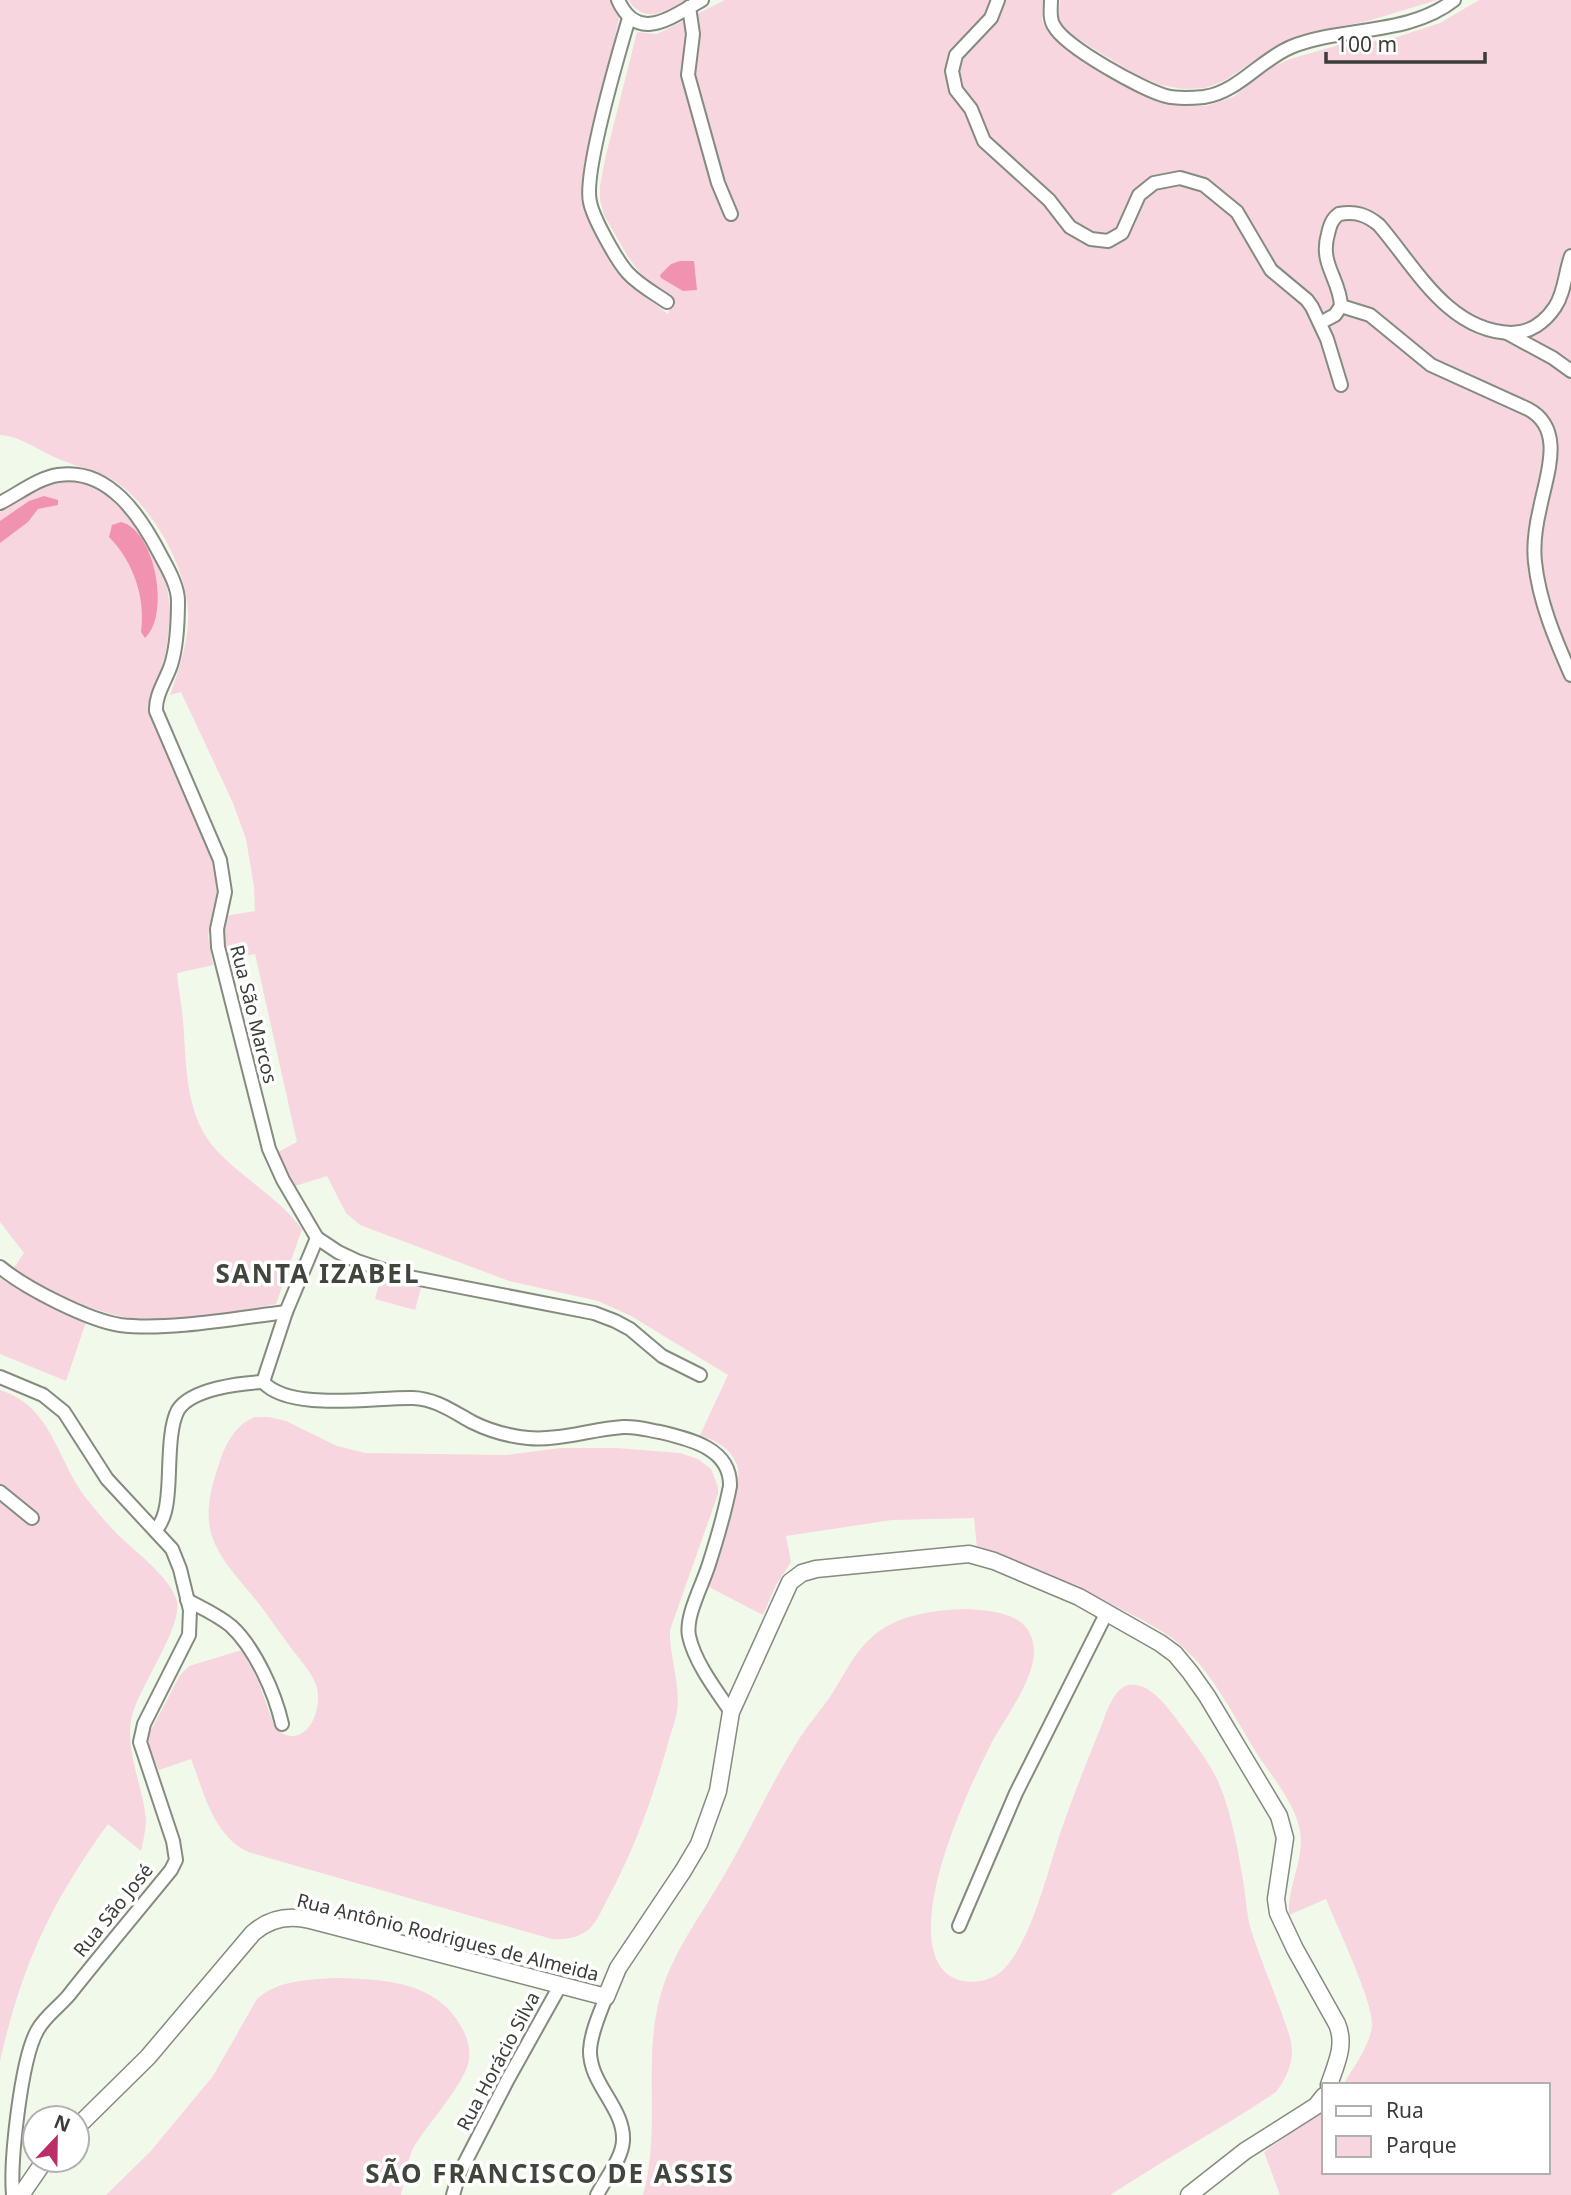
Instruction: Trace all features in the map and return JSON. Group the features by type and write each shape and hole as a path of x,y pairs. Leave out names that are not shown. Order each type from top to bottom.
{"street":[{"path":"618,0 629,18 649,25 702,0"},
{"path":"998,0 991,18 956,55 951,71 956,90 971,109 979,131 991,148 1048,200 1076,232 1100,241 1115,239 1122,233 1139,195 1154,183 1180,178 1204,185 1237,212 1271,270 1307,300 1320,323 1341,385"},
{"path":"1051,0 1052,25 1063,39 1148,89 1168,97 1189,97 1225,92 1266,60 1287,48 1309,40 1374,30 1427,15 1454,0"},
{"path":"689,7 693,34 688,75 718,183 731,214"},
{"path":"629,18 604,112 589,182 589,194 594,214 621,263 639,282 667,302"},
{"path":"1341,306 1327,265 1325,246 1339,214 1353,212 1371,218 1437,296 1459,316 1483,328 1517,333 1532,328 1547,317 1559,301 1571,256"},
{"path":"1320,323 1335,315 1341,306"},
{"path":"1341,306 1370,314 1431,365 1528,409 1544,423 1550,439 1550,461 1537,525 1534,559 1546,611 1571,675"},
{"path":"1507,332 1553,358 1571,372"},
{"name":"Rua São Marcos","path":"0,503 58,475 76,475 103,483 119,495 139,518 173,581 178,599 173,657 156,711 220,860 225,892 217,929 218,947 266,1140 282,1180 317,1238 357,1261 399,1275 594,1313 630,1329 662,1356 700,1375"},
{"path":"263,1382 286,1312 317,1238"},
{"path":"0,1267 72,1308 120,1325 164,1325 286,1312"},
{"name":"Rua São José","path":"0,1377 37,1391 58,1407 73,1424 107,1479 172,1549 190,1610 186,1643 144,1724 140,1742 173,1841 176,1860 171,1870 67,1998 39,2026 34,2036 19,2109 12,2174 13,2195"},
{"path":"156,1530 164,1515 173,1430 180,1407 191,1399 214,1390 263,1382 276,1393 301,1398 423,1399 440,1404 496,1432 527,1438 634,1427 677,1436 705,1446 723,1463 729,1475 730,1486 691,1616 689,1632 698,1659 731,1712"},
{"path":"0,1492 32,1518"},
{"path":"597,2195 621,2152 623,2141 619,2122 596,2077 590,2056 591,2044 606,1997 618,1968 683,1871 702,1836 718,1791 731,1712 787,1586 798,1575 816,1569 974,1555 1033,1576 1107,1612 1169,1649 1207,1696 1275,1807 1285,1838 1276,1899 1278,1913 1337,2024 1341,2037 1341,2046 1330,2083"},
{"path":"187,1600 227,1623 247,1645 267,1680 282,1724"},
{"path":"959,1926 1022,1780 1107,1612"},
{"path":"189,1631 200,1616 211,1616 227,1623"},
{"name":"Rua Antônio Rodrigues de Almeida","path":"91,2113 148,2057 253,1933 277,1919 304,1919 606,1997"},
{"name":"Rua Horácio Silva","path":"453,2195 457,2180 502,2091 561,1984"},
{"path":"1189,2195 1245,2151 1316,2106 1322,2098"},
{"path":"21,2195 35,2174"}],"green space":[{"path":"0,0 610,0 619,18 582,196 592,228 617,271 631,286 668,314 673,300 640,273 628,257 604,215 600,186 637,32 657,34 725,0 1043,0 1042,21 1062,45 1133,88 1162,101 1206,106 1233,97 1272,67 1290,59 1339,45 1391,39 1440,23 1479,0 1571,0 1571,2195 1280,2195 1264,2152 1322,2110 1322,2174 1550,2174 1550,2083 1344,2083 1364,2050 1372,2027 1361,1983 1326,1899 1289,1915 1301,1842 1293,1810 1215,1685 1197,1661 1179,1644 1162,1631 1081,1590 1030,1567 977,1548 974,1518 892,1520 786,1536 791,1562 776,1585 763,1615 707,1586 733,1506 738,1475 737,1465 727,1450 700,1435 728,1375 631,1316 598,1301 509,1281 360,1225 346,1213 327,1176 295,1186 278,1152 297,1142 255,954 224,960 221,935 225,916 255,911 246,839 233,803 181,692 170,695 184,650 188,622 183,583 176,563 156,524 142,506 113,480 59,459 23,441 0,435"},
{"path":"628,0 686,0 662,12 648,14 635,8"},
{"path":"1060,0 1437,0 1368,21 1308,33 1272,49 1224,81 1205,88 1184,89 1160,85 1136,75 1070,34 1058,16"},
{"path":"58,481 98,487 129,512 166,579 171,616 165,656 154,689 216,874 217,894 208,936 213,965 177,973 189,1091 199,1124 219,1153 283,1208 302,1229 276,1304 172,1319 122,1317 57,1293 13,1269 24,1253 0,1222 0,509"},
{"path":"382,1273 422,1284 415,1310 375,1299"},
{"path":"0,1278 20,1291 86,1322 66,1381 0,1354"},
{"path":"0,1390 18,1398 43,1422 90,1503 168,1584 177,1602 177,1613 167,1642 136,1704 130,1729 132,1755 146,1820 141,1851 108,1824 88,1853 41,1936 18,1995 0,2061"},
{"path":"255,1417 286,1421 337,1446 365,1453 506,1455 561,1448 616,1448 680,1453 698,1459 711,1469 718,1494 670,1630 678,1701 675,1720 634,1843 600,1915 584,1933 571,1938 552,1939 248,1852 226,1835 218,1824 191,1759 159,1770 149,1747 149,1734 180,1675 189,1666 242,1650 258,1681 275,1728 285,1735 302,1733 314,1719 317,1709 317,1688 313,1677 229,1567 212,1538 209,1505 220,1461 237,1429"},
{"path":"967,1609 996,1612 1022,1623 1032,1639 1034,1651 1028,1679 991,1744 970,1789 940,1869 931,1921 932,1944 940,1965 956,1979 975,1982 999,1973 1014,1956 1038,1905 1069,1808 1110,1704 1123,1687 1143,1687 1161,1700 1193,1741 1211,1768 1224,1797 1232,1822 1251,1930 1291,2042 1291,2062 1282,2083 1276,2092 1110,2195 643,2195 651,2144 656,2015 662,1990 682,1945 725,1874 789,1755 860,1649 883,1629 905,1618 930,1612"},
{"path":"335,1978 390,1982 425,1992 440,2001 453,2014 467,2040 469,2056 465,2072 454,2092 413,2148 401,2195 106,2195 150,2152 213,2076 257,1999 284,1985"}],"shaded area":[{"path":"694,261 697,290 683,291 661,278 660,275 671,264"},
{"path":"44,496 58,500 58,505 38,509 28,522 0,543 0,521 29,501"},
{"path":"121,522 133,528 143,540 156,574 157,611 153,627 145,638 141,632 141,606 136,581 125,557 109,537 112,525"}],"district":[{"name":"SANTA IZABEL","path":"318,1273"},
{"name":"SÃO FRANCISCO DE ASSIS","path":"550,2173"}]}
